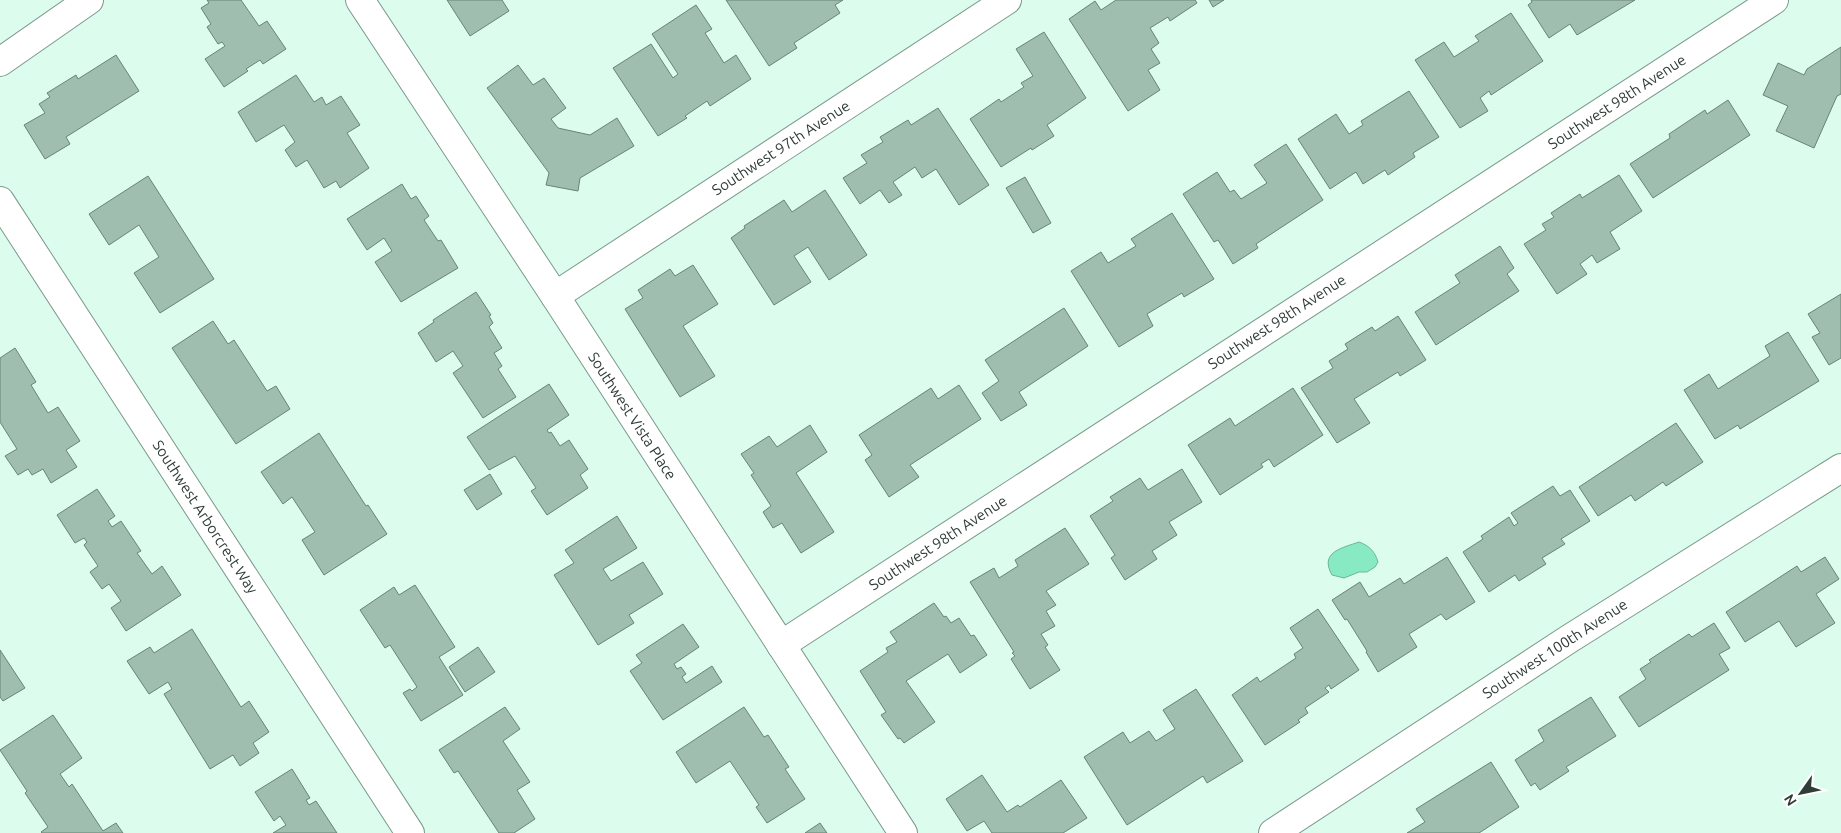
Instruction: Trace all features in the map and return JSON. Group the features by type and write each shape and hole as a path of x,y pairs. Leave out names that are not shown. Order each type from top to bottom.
{"street":[{"path":"0,62 89,0"},
{"name":"Southwest Vista Place","path":"360,0 555,296 902,833"},
{"name":"Southwest 97th Avenue","path":"555,296 1007,0"},
{"name":"Southwest 98th Avenue","path":"781,645 1774,0"},
{"name":"Southwest Arborcrest Way","path":"0,201 410,833"},
{"name":"Southwest 100th Avenue","path":"1272,833 1569,639 1841,468"}],"shaded area":[{"path":"1359,542 1374,552 1378,562 1375,567 1367,572 1359,572 1344,578 1332,575 1328,561 1330,556 1340,549"}],"building":[{"path":"207,0 241,0 259,26 267,21 286,49 263,64 260,60 246,69 248,71 224,87 205,59 225,46 222,42 218,44 207,27 211,24 201,8 209,3"},
{"path":"447,0 502,0 509,11 470,36"},
{"path":"726,0 843,0 835,5 840,13 794,43 797,48 769,66"},
{"path":"1116,0 1195,0 1197,3 1170,21 1168,17 1150,28 1159,43 1151,49 1160,63 1148,70 1160,90 1128,111 1069,19 1095,1 1101,10"},
{"path":"1209,0 1224,0 1213,7"},
{"path":"1531,0 1635,0 1577,35 1570,24 1549,38 1528,5 1532,2"},
{"path":"696,5 712,29 705,33 724,63 736,55 751,79 710,106 707,101 685,116 687,118 658,136 613,68 651,44 673,78 678,74 652,34"},
{"path":"1511,13 1543,61 1491,95 1489,91 1480,98 1488,111 1460,128 1415,60 1444,42 1454,57 1479,41 1475,36"},
{"path":"1044,32 1086,98 1047,125 1054,136 1001,167 970,119 999,99 1001,102 1024,87 1021,83 1033,76 1016,49"},
{"path":"1841,47 1841,94 1837,96 1814,148 1776,131 1788,106 1763,95 1778,63 1804,75 1807,69"},
{"path":"116,55 139,91 66,137 70,144 45,159 24,125 45,113 39,104 50,97 47,93 76,75 78,79"},
{"path":"518,65 533,85 544,78 566,108 551,119 558,128 590,135 617,118 634,146 580,178 578,191 546,185 549,173 487,88"},
{"path":"296,75 314,102 322,97 326,105 341,96 360,125 347,133 369,168 340,188 336,181 324,188 307,160 296,167 285,150 295,142 284,125 256,142 238,112"},
{"path":"1409,91 1439,137 1413,153 1415,157 1388,175 1385,170 1363,184 1356,172 1330,189 1298,139 1336,114 1349,134 1363,125 1361,121"},
{"path":"1728,100 1750,135 1653,198 1630,164 1670,138 1669,134 1705,110 1707,114"},
{"path":"938,108 989,185 959,205 936,169 922,178 915,167 893,182 902,195 889,203 880,190 860,204 843,178 867,163 861,155 883,142 880,137 908,120 911,125"},
{"path":"1286,144 1323,200 1256,244 1258,248 1233,264 1218,240 1214,242 1183,194 1217,172 1230,192 1234,190 1241,199 1267,183 1254,165"},
{"path":"1619,175 1642,211 1610,232 1620,249 1597,263 1592,255 1580,264 1587,274 1557,294 1524,244 1546,230 1542,224 1554,217 1551,213 1580,194 1582,198"},
{"path":"148,176 214,279 160,313 134,273 159,257 139,225 109,245 89,214"},
{"path":"1025,177 1051,223 1033,233 1006,188"},
{"path":"402,184 411,199 416,196 429,216 424,220 438,241 441,240 458,268 401,302 375,262 392,251 384,238 367,250 347,219"},
{"path":"825,190 867,255 829,280 808,247 794,256 811,282 774,305 731,238 745,228 744,226 784,200 792,212"},
{"path":"1172,213 1214,279 1184,297 1182,293 1147,314 1153,326 1119,347 1071,271 1101,252 1108,263 1136,246 1131,239"},
{"path":"1500,246 1514,268 1507,274 1519,291 1436,345 1415,312 1460,283 1455,275"},
{"path":"693,265 718,304 683,326 715,376 680,397 625,309 643,298 638,290 670,269 675,276"},
{"path":"476,292 491,315 489,316 493,323 489,327 502,348 494,353 502,366 498,369 516,397 483,418 453,373 463,366 453,351 436,362 418,333 434,322 433,320"},
{"path":"1841,294 1841,358 1829,365 1812,337 1820,333 1808,314"},
{"path":"1064,308 1088,346 1019,392 1027,405 1001,421 982,393 999,381 985,360"},
{"path":"1398,316 1426,360 1400,376 1398,372 1354,399 1370,423 1337,443 1301,388 1333,368 1329,361 1348,349 1345,344 1372,327 1375,331"},
{"path":"213,321 228,344 234,340 267,391 276,386 290,409 236,444 172,348"},
{"path":"1788,332 1819,381 1740,429 1738,425 1715,439 1684,390 1709,374 1718,389 1770,356 1765,346"},
{"path":"15,348 36,382 31,385 48,413 58,407 80,441 66,450 77,467 51,483 43,469 32,475 28,469 18,475 5,456 17,449 0,422 0,358"},
{"path":"549,384 569,415 547,430 549,433 551,432 560,446 569,440 588,469 580,475 588,488 547,515 531,491 536,488 515,456 489,470 467,437"},
{"path":"959,385 981,419 910,465 919,477 889,497 865,460 872,455 859,435 931,388 938,399"},
{"path":"1293,388 1323,435 1274,467 1269,459 1261,464 1263,467 1220,495 1188,445 1230,418 1235,426"},
{"path":"1676,423 1703,462 1666,486 1663,482 1635,501 1631,495 1598,516 1579,487"},
{"path":"810,425 827,452 796,473 834,532 801,553 782,523 773,528 763,512 771,506 751,475 754,473 741,454 769,436 777,447"},
{"path":"319,433 366,506 368,505 387,534 324,575 302,540 315,532 292,497 283,504 261,472"},
{"path":"1182,469 1202,502 1169,522 1177,535 1152,551 1157,559 1125,580 1111,558 1115,555 1090,516 1113,501 1110,497 1140,478 1148,490"},
{"path":"490,474 502,494 477,510 464,490"},
{"path":"1553,486 1560,496 1570,490 1590,521 1561,539 1565,544 1542,558 1546,564 1519,581 1515,575 1489,592 1463,552 1483,539 1481,536 1509,517 1514,526 1518,523 1511,513"},
{"path":"97,489 115,516 108,521 112,527 121,521 141,551 137,553 152,574 162,566 181,595 126,631 111,608 121,601 109,584 102,589 90,572 98,566 84,545 87,542 84,538 75,543 57,515"},
{"path":"617,516 637,548 603,569 611,581 643,562 663,594 629,615 634,623 598,645 554,575 574,563 565,550"},
{"path":"1065,528 1089,564 1046,591 1056,605 1046,611 1055,626 1041,634 1048,645 1045,647 1060,670 1030,689 1011,659 1015,656 1012,653 1014,652 970,582 994,568 999,578 1018,566 1015,560"},
{"path":"1447,557 1475,602 1446,620 1441,614 1409,634 1417,647 1378,672 1347,619 1345,620 1332,600 1360,582 1369,597 1400,578 1404,584"},
{"path":"1825,557 1839,579 1816,594 1835,623 1796,647 1779,621 1745,642 1726,612 1797,566 1801,572"},
{"path":"415,585 455,647 439,657 463,695 421,721 403,693 410,689 412,691 417,687 390,645 385,648 360,610 394,587 399,595"},
{"path":"934,603 951,623 959,618 971,636 974,635 987,655 960,673 948,654 906,681 935,722 904,743 900,738 898,739 881,715 886,712 860,671 888,652 886,648 897,642 890,632"},
{"path":"1318,609 1359,670 1331,689 1329,685 1325,688 1329,692 1305,708 1308,713 1298,720 1300,722 1265,745 1232,695 1257,677 1260,682 1296,658 1294,654 1303,648 1290,628"},
{"path":"1714,623 1730,648 1719,654 1729,670 1639,727 1619,697 1646,679 1640,669 1651,662 1649,660 1689,634 1692,637"},
{"path":"683,624 699,647 674,664 677,669 681,667 686,674 682,677 686,683 712,666 722,682 663,720 630,671 642,663 636,655"},
{"path":"192,629 241,707 249,701 269,732 253,743 259,753 240,766 233,755 210,769 164,694 172,689 168,682 149,694 127,661 150,647 154,653"},
{"path":"478,647 495,672 465,692 449,667"},
{"path":"0,650 25,688 3,701 0,697"},
{"path":"1196,689 1243,761 1207,783 1203,776 1127,825 1084,757 1123,732 1130,743 1149,731 1156,741 1175,729 1163,710"},
{"path":"1591,697 1616,736 1566,767 1569,771 1540,790 1535,783 1531,786 1515,760 1544,741 1538,730"},
{"path":"505,707 520,729 503,741 530,782 517,790 535,819 514,833 499,833 458,771 454,773 439,750"},
{"path":"744,707 764,737 768,735 789,767 785,769 805,799 767,823 756,807 759,805 730,761 696,783 676,752"},
{"path":"53,715 82,758 60,774 69,787 72,784 103,831 116,823 123,833 41,832 48,827 25,793 27,791 0,750"},
{"path":"1491,762 1519,807 1479,833 1407,833 1425,822 1416,809"},
{"path":"292,769 310,798 306,800 309,805 316,801 337,833 273,833 286,825 280,816 274,821 255,792"},
{"path":"982,775 1007,812 1018,805 1020,807 1061,780 1087,818 1063,833 992,833 984,821 967,831 946,799"},
{"path":"820,823 827,833 805,833"}]}
